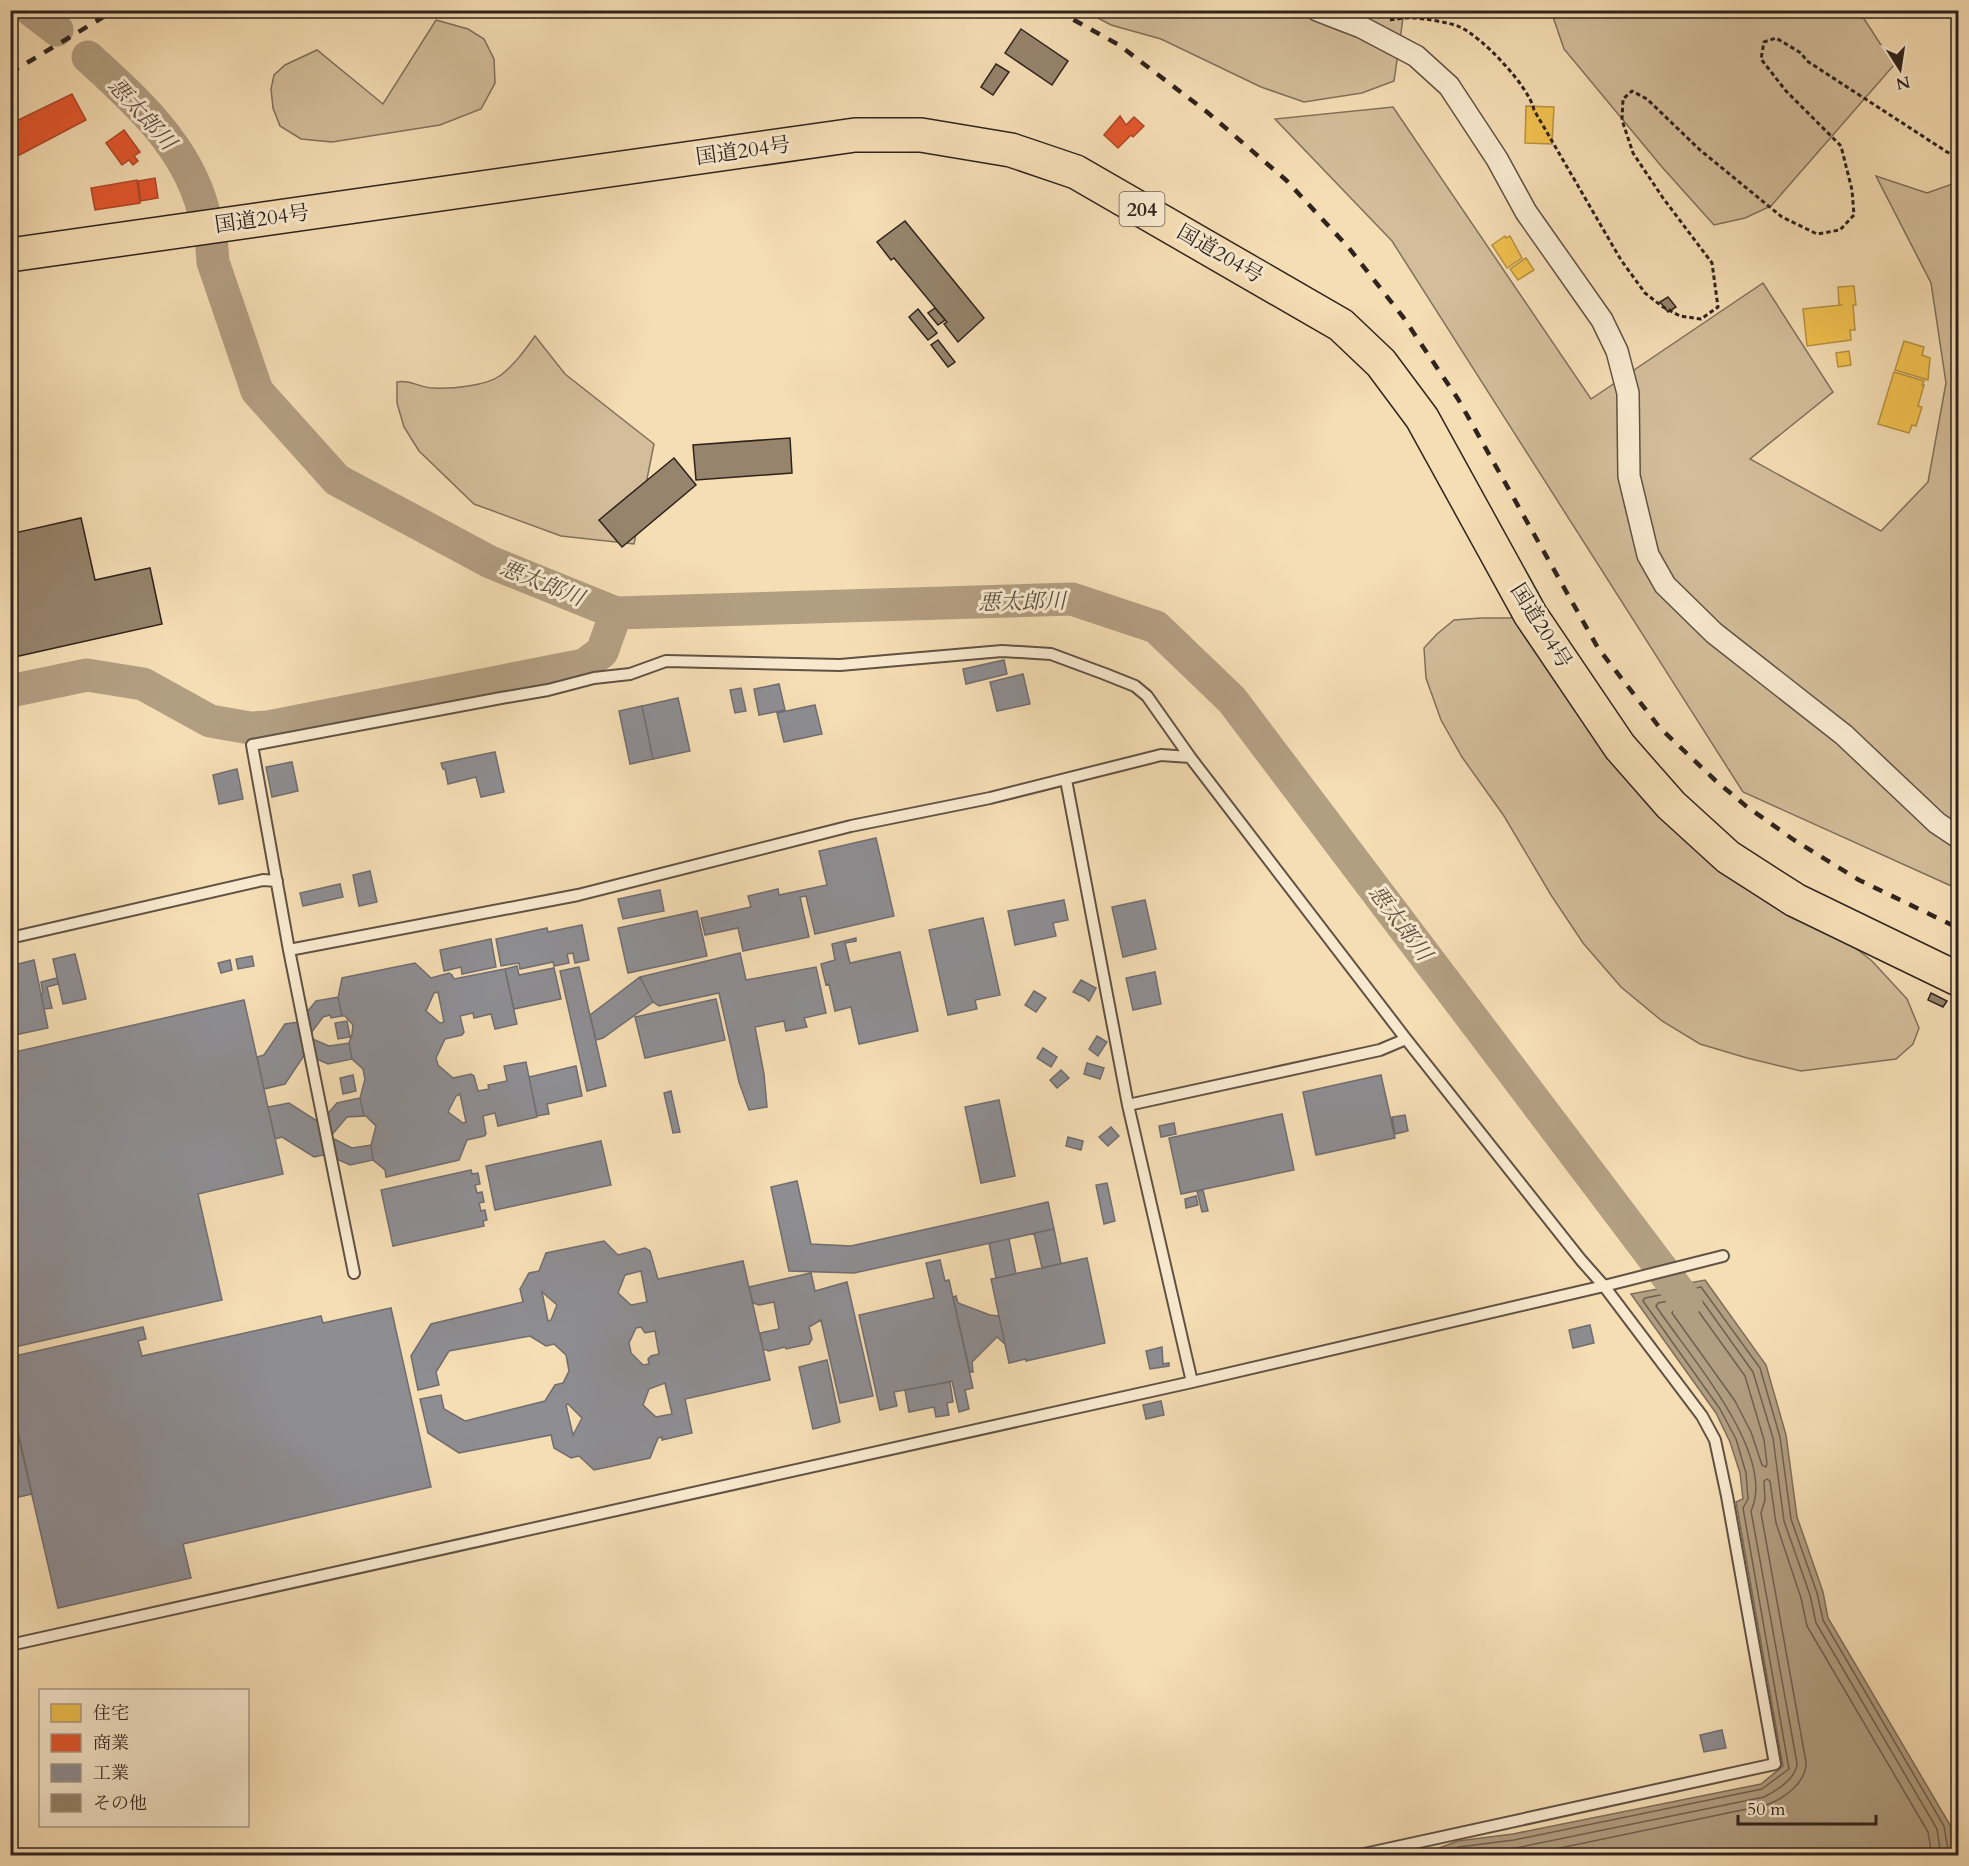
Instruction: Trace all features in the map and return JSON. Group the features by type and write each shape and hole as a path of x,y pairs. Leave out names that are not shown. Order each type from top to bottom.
{"highway":[{"name":"国道204号","path":"10,255 855,135 921,135 1011,150 1076,172 1341,325 1381,363 1422,418 1530,614 1620,747 1671,805 1728,857 1796,900 1959,979"}],"street":[{"path":"1317,10 1357,25 1416,56 1449,86 1497,159 1526,212 1602,320 1617,351 1628,393 1629,476 1648,555 1665,585 1714,633 1844,735 1937,823 1959,837"}],"lane":[{"path":"354,1273 289,950 252,745 548,690 594,678 630,674 666,661 840,665 1002,651 1051,654 1135,686 1147,696 1190,757 1406,1039 1604,1286 1702,1416 1715,1440 1727,1496 1775,1764 1355,1856"},
{"path":"289,950 578,895 851,826 990,798 1161,755 1190,757"},
{"path":"1066,780 1128,1106 1192,1382"},
{"path":"10,938 263,880 278,881"},
{"path":"1128,1106 1380,1050 1406,1039"},
{"path":"10,1645 1192,1382 1723,1256"}],"path":[{"path":"1357,25 1413,17 1460,27 1489,49 1519,82 1532,102 1534,110 1621,260 1645,293 1663,307 1680,316 1701,319 1718,307 1712,263 1662,198 1634,153 1622,120 1623,99 1632,91 1647,99 1700,150 1782,217 1817,234 1840,230 1854,215 1852,190 1841,146 1786,91 1761,59 1764,42 1776,38 1801,52 1807,61 1947,152 1959,157"}],"shaded area":[{"path":"1085,11 1404,11 1394,81 1362,93 1304,102 1261,87 1161,39 1111,25"},
{"path":"1551,11 1859,11 1894,65 1771,206 1745,218 1714,225 1662,167 1564,49"},
{"path":"436,20 468,29 484,39 494,59 495,83 481,109 440,125 332,142 301,139 280,126 273,108 271,89 274,75 285,65 317,50 383,104"},
{"path":"1393,107 1591,399 1763,283 1833,392 1750,459 1881,531 1928,482 1946,383 1931,283 1876,176 1927,193 1958,182 1958,889 1743,792 1392,241 1275,119"},
{"path":"535,336 565,374 654,444 634,544 561,536 474,504 419,451 404,427 397,403 397,382 441,388 487,382 501,375 511,366"},
{"path":"1521,618 1556,669 1778,887 1872,961 1907,999 1919,1028 1913,1044 1896,1059 1801,1071 1700,1044 1662,1021 1621,987 1583,943 1551,895 1504,816 1462,757 1441,720 1426,678 1424,648 1454,620"}],"water":[{"path":"1705,1280 1766,1365 1786,1435 1797,1517 1823,1592 1828,1618 1950,1825 1955,1855 1420,1855 1458,1841 1513,1834 1761,1784 1783,1766 1736,1502 1743,1499 1740,1473 1730,1442 1716,1413 1631,1294"}],"building: 住宅":[{"path":"1526,106 1554,107 1552,144 1525,143"},
{"path":"1505,236 1506,238 1510,236 1522,258 1507,268 1492,245"},
{"path":"1526,258 1534,270 1518,280 1510,269"},
{"path":"1854,286 1855,330 1850,330 1851,340 1807,346 1803,309 1841,305 1839,304 1838,287"},
{"path":"1904,341 1924,347 1922,355 1930,358 1928,380 1895,370"},
{"path":"1849,351 1851,365 1838,367 1836,353"},
{"path":"1894,372 1924,381 1918,406 1922,407 1916,426 1912,425 1909,433 1878,424"}],"building: 商業":[{"path":"72,94 86,120 10,160 10,124"},
{"path":"1120,116 1126,125 1134,117 1144,126 1118,148 1104,135"},
{"path":"124,130 140,152 134,156 138,161 133,165 129,160 122,165 106,143"},
{"path":"155,178 158,198 141,201 138,181"},
{"path":"137,180 140,203 95,210 91,188"}],"building: 工業":[{"path":"1004,660 1007,674 966,684 963,669"},
{"path":"1023,674 1030,704 997,711 990,682"},
{"path":"779,684 785,710 759,715 754,689"},
{"path":"741,688 746,711 735,713 730,690"},
{"path":"678,698 690,751 653,759 642,706"},
{"path":"815,705 822,734 784,742 777,713"},
{"path":"642,706 653,759 630,764 619,711"},
{"path":"495,752 504,792 481,797 476,777 448,784 445,769 441,763"},
{"path":"292,762 298,791 272,797 266,767"},
{"path":"237,769 243,799 219,804 213,775"},
{"path":"876,838 894,916 815,934 806,896 800,897 809,937 743,951 738,928 705,935 701,918 751,907 748,896 778,889 779,895 827,885 819,851"},
{"path":"370,871 377,902 359,906 353,875"},
{"path":"340,884 343,897 303,906 300,893"},
{"path":"660,890 664,911 623,919 618,899"},
{"path":"1064,900 1068,920 1053,923 1056,936 1015,945 1008,911"},
{"path":"1145,900 1156,949 1123,957 1112,907"},
{"path":"697,911 707,956 628,973 618,928"},
{"path":"983,918 1000,995 975,1000 977,1009 948,1015 929,930"},
{"path":"582,925 589,960 575,963 573,953 567,954 569,963 554,966 553,962 520,969 519,963 501,966 496,939 547,928 548,932"},
{"path":"856,938 856,941 845,943 850,963 900,952 918,1031 859,1044 851,1007 835,1011 829,984 826,985 821,964 835,960 832,944"},
{"path":"491,939 496,967 462,974 461,967 444,971 440,950"},
{"path":"740,953 746,980 816,967 826,1013 804,1018 807,1027 786,1031 784,1021 755,1027 764,1074 767,1107 749,1110 739,1082 719,993 659,1006 653,1002 640,977"},
{"path":"75,954 86,999 63,1004 53,959"},
{"path":"252,956 254,966 238,969 236,959"},
{"path":"34,960 48,1028 10,1036 10,966"},
{"path":"230,960 232,970 221,973 218,963"},
{"path":"415,963 431,978 449,973 454,979 505,969 517,1024 495,1029 491,1014 474,1018 473,1013 460,1016 464,1032 462,1035 445,1039 436,1058 438,1065 453,1078 471,1074 474,1076 478,1091 489,1089 488,1085 507,1081 504,1066 526,1062 537,1117 498,1126 495,1113 483,1116 486,1134 467,1140 459,1160 386,1177 385,1170 373,1160 371,1145 376,1126 364,1116 360,1098 365,1079 363,1069 352,1059 349,1043 353,1025 345,1016 342,1016 338,998 342,978","holes":["438,992 444,1022 440,1023 426,1011 434,993","460,1094 466,1122 463,1123 448,1112 456,1096"]},
{"path":"517,966 519,975 554,968 561,999 514,1009 505,969"},
{"path":"579,967 606,1086 587,1091 560,971"},
{"path":"1155,972 1161,1004 1133,1010 1126,978"},
{"path":"640,977 653,1002 603,1038 596,1040 590,1015"},
{"path":"57,978 58,984 47,987 52,1008 44,1009 41,982"},
{"path":"1081,980 1096,988 1089,1001 1073,992"},
{"path":"1034,991 1046,998 1036,1012 1025,1005"},
{"path":"338,997 342,1016 323,1017 308,1037 329,1046 349,1043 352,1059 328,1064 305,1054 285,1084 264,1089 257,1057 264,1055 285,1024 299,1022 316,1001"},
{"path":"716,999 725,1040 645,1058 635,1017"},
{"path":"244,1000 283,1174 198,1194 222,1300 10,1348 10,1053"},
{"path":"347,1021 350,1037 338,1039 335,1023"},
{"path":"1097,1036 1107,1042 1098,1056 1089,1049"},
{"path":"1043,1048 1057,1057 1051,1067 1037,1058"},
{"path":"1087,1063 1104,1068 1100,1079 1084,1074"},
{"path":"576,1066 582,1096 547,1104 549,1114 537,1116 529,1077"},
{"path":"1061,1070 1069,1078 1057,1088 1050,1080"},
{"path":"353,1075 356,1091 343,1094 340,1078"},
{"path":"1381,1075 1395,1138 1316,1155 1303,1092"},
{"path":"671,1091 680,1132 673,1133 664,1093"},
{"path":"360,1098 364,1116 347,1117 330,1137 352,1148 371,1145 373,1160 350,1165 330,1156 314,1157 282,1137 275,1139 268,1107 289,1103 320,1123 337,1103"},
{"path":"999,1100 1015,1176 981,1183 965,1107"},
{"path":"1282,1114 1294,1170 1181,1194 1169,1138"},
{"path":"1405,1115 1408,1131 1395,1134 1392,1117"},
{"path":"1174,1123 1176,1134 1161,1137 1159,1126"},
{"path":"1111,1127 1119,1136 1108,1146 1099,1137"},
{"path":"1068,1137 1083,1141 1081,1150 1066,1146"},
{"path":"601,1141 611,1185 495,1210 486,1166"},
{"path":"471,1170 472,1174 478,1173 480,1184 475,1185 477,1193 482,1192 484,1202 479,1203 481,1211 485,1210 487,1220 483,1221 484,1226 393,1246 381,1190"},
{"path":"797,1181 811,1244 851,1246 1048,1202 1054,1229 854,1273 789,1271 771,1187"},
{"path":"1107,1183 1115,1221 1104,1224 1096,1185"},
{"path":"1203,1190 1208,1211 1202,1212 1197,1191"},
{"path":"1196,1196 1198,1205 1186,1208 1185,1199"},
{"path":"1054,1229 1061,1264 1042,1268 1034,1233"},
{"path":"1009,1239 1016,1274 996,1278 989,1243"},
{"path":"604,1241 618,1255 645,1248 650,1251 658,1279 743,1261 770,1380 685,1399 692,1433 662,1440 662,1437 658,1438 650,1458 594,1470 579,1456 571,1458 554,1448 551,1435 459,1453 428,1433 420,1399 441,1395 444,1409 465,1421 545,1401 555,1385 563,1383 569,1371 566,1355 554,1344 546,1346 530,1336 449,1351 436,1372 439,1385 418,1390 411,1356 431,1324 523,1302 520,1289 529,1273 539,1271 546,1253","holes":["641,1271 647,1302 631,1305 618,1293 625,1275","542,1292 557,1305 551,1320 548,1321","641,1327 645,1333 655,1331 659,1354 651,1356 648,1359 649,1364 643,1365 631,1353 629,1343 636,1328","665,1383 672,1414 656,1417 643,1405 649,1389","568,1404 582,1418 573,1435 566,1405"]},
{"path":"1087,1258 1105,1343 1009,1363 991,1279"},
{"path":"940,1260 945,1281 949,1280 973,1388 965,1390 969,1409 959,1412 952,1381 894,1392 897,1406 880,1410 859,1315 934,1298 926,1263"},
{"path":"811,1273 815,1291 847,1282 873,1396 840,1403 821,1320 809,1327 812,1339 809,1344 769,1351 763,1349 760,1333 779,1329 774,1302 759,1305 753,1303 749,1287"},
{"path":"956,1296 958,1303 999,1316 1005,1344 997,1337 972,1362 973,1372 970,1372 953,1297"},
{"path":"391,1308 431,1487 183,1544 191,1578 58,1608 10,1400 10,1357 143,1327 146,1339 138,1341 142,1356 321,1316 323,1323"},
{"path":"1590,1325 1594,1343 1573,1348 1569,1330"},
{"path":"1162,1347 1163,1364 1169,1363 1169,1366 1150,1369 1146,1351"},
{"path":"827,1360 840,1422 813,1429 799,1367"},
{"path":"950,1382 953,1402 947,1403 949,1415 936,1417 934,1407 909,1412 905,1390"},
{"path":"1161,1401 1164,1415 1146,1419 1143,1405"},
{"path":"17,1427 32,1494 14,1498 10,1481 10,1428"},
{"path":"1722,1730 1726,1748 1704,1752 1700,1735"}],"building: その他":[{"path":"1021,29 1068,61 1052,85 1005,53"},
{"path":"996,64 1009,72 993,95 981,87"},
{"path":"905,221 984,318 958,342 944,324 947,322 894,258 891,260 877,242"},
{"path":"1668,297 1676,307 1668,312 1660,302"},
{"path":"935,308 945,320 938,325 928,313"},
{"path":"918,309 937,333 928,340 909,317"},
{"path":"938,340 955,362 948,367 931,345"},
{"path":"790,438 792,473 696,480 693,445"},
{"path":"674,458 696,485 622,547 599,520"},
{"path":"81,518 95,580 150,568 162,624 10,658 10,534"},
{"path":"1931,993 1947,1001 1943,1007 1928,1000"}],"waterway":[{"name":"悪太郎川","path":"31,10 57,30"},
{"name":"悪太郎川","path":"88,57 141,107 172,144 195,186 203,209"},
{"name":"悪太郎川","path":"211,237 213,262 257,391 337,480 490,562 616,613 1072,599 1156,627 1232,700 1686,1301"},
{"path":"10,691 87,675 143,684 210,721 250,728 268,727 584,665 602,652 616,613"}],"railway":[{"path":"10,73 115,10"},
{"path":"1056,10 1119,45 1207,112 1286,180 1349,248 1403,317 1458,399 1598,648 1660,728 1716,781 1746,806 1794,840 1859,880 1958,928"}]}
